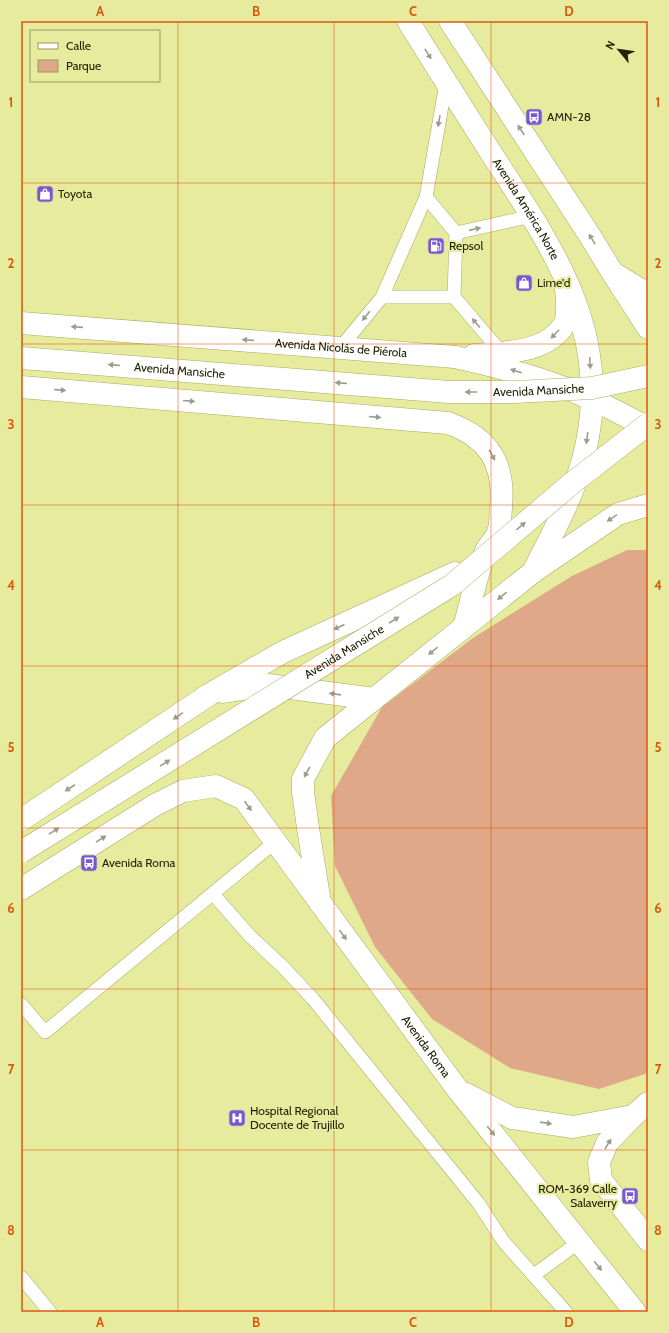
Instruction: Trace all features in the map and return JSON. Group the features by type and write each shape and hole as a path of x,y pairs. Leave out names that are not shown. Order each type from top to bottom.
{"main road":[{"name":"Avenida América Norte","path":"408,21 446,83 532,216 564,272 580,313 588,348 592,399 587,442 576,482 533,572"},
{"path":"450,21 648,328"},
{"path":"455,357 534,348 550,339 564,324 568,302 564,272"},
{"path":"612,272 648,294"},
{"name":"Avenida Nicolás de Piérola","path":"21,323 455,357 509,369 562,386 592,399 648,428"},
{"name":"Avenida Mansiche","path":"21,358 449,392 515,392 592,388 648,376"},
{"path":"21,387 448,423 465,429 482,441 492,452 500,471 502,500 499,532 486,552 464,627"},
{"name":"Avenida Mansiche","path":"21,852 452,585 571,484 648,424"},
{"path":"320,903 303,792 303,779 326,738 533,572 618,514 648,505"},
{"name":"Avenida Mansiche","path":"21,820 210,694 283,652 448,578 486,552"},
{"path":"210,694 268,685 374,699"},
{"name":"Avenida Roma","path":"21,889 155,805 183,791 216,786 244,799 458,1090 635,1312"},
{"path":"458,1090 512,1118 573,1127 640,1109"},
{"path":"640,1109 608,1143 600,1162 600,1180 648,1240"}],"lane":[{"path":"341,347 382,297 426,197 446,83"},
{"path":"426,197 456,233 454,297 501,352"},
{"path":"456,233 532,216"},
{"path":"382,297 454,297"},
{"path":"21,1004 45,1032 275,842"},
{"path":"213,894 249,935 283,967 313,999 479,1204 504,1241 566,1312"},
{"path":"534,1275 579,1242"},
{"path":"21,1277 50,1312"}],"green space":[{"path":"627,550 648,550 648,1073 599,1089 510,1068 432,1019 375,947 335,866 331,796 382,707 473,638 572,576"}],"place":[{"name":"AMN-28","path":"534,117"},
{"name":"Toyota","path":"45,194"},
{"name":"Repsol","path":"436,246"},
{"name":"Lime'd","path":"524,283"},
{"name":"Avenida Roma","path":"89,863"},
{"name":"Hospital Regional Docente de Trujillo","path":"237,1118"},
{"name":"ROM-369 Calle Salaverry","path":"630,1196"}]}
